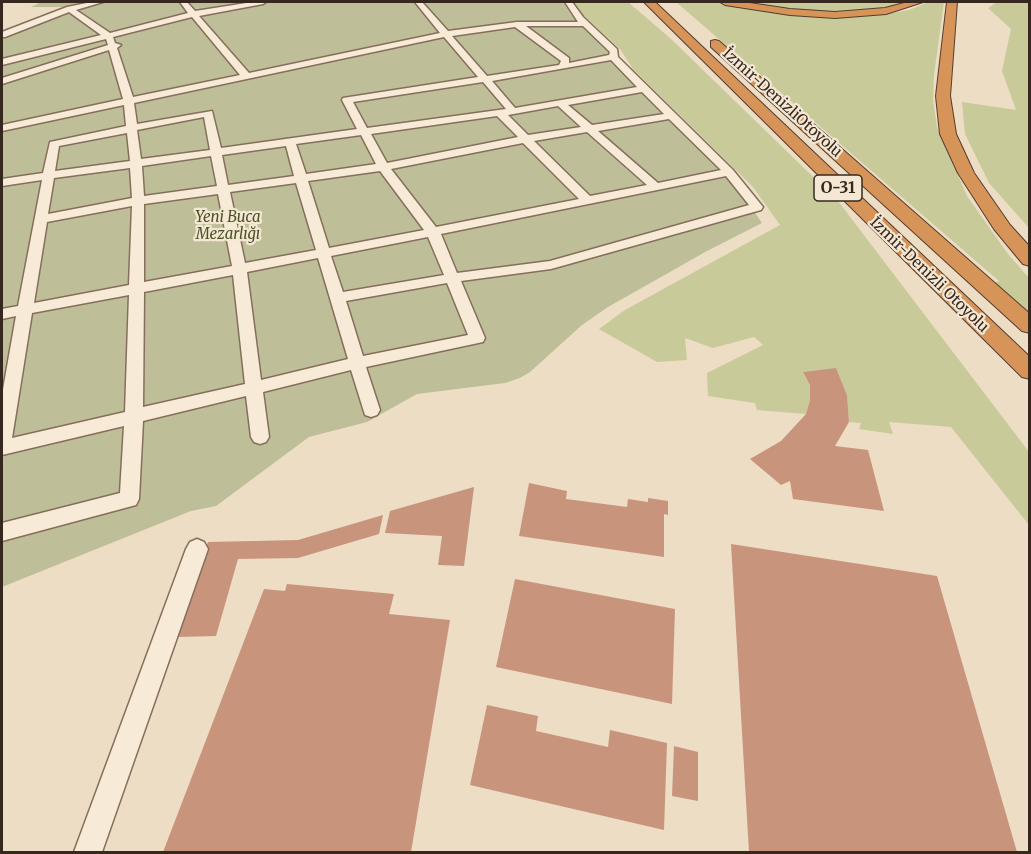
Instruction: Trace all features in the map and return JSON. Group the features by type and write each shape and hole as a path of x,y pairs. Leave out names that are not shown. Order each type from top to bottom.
{"highway":[{"path":"636,2 684,44 717,68"},
{"name":"İzmir-Denizli Otoyolu","path":"649,2 1029,371"},
{"name":"İzmir-DenizliOtoyolu","path":"668,2 1029,326"},
{"path":"725,2 790,12 835,15 886,11 918,2"},
{"path":"952,2 943,96 948,134 966,173 1003,229 1029,260"}],"lane":[{"path":"2,35 83,2"},
{"path":"73,5 99,2"},
{"path":"183,2 246,76"},
{"path":"2,81 115,42 197,17 263,2"},
{"path":"418,2 513,111"},
{"path":"569,2 584,24 614,51 613,57"},
{"path":"2,532 129,499 134,417 138,201 136,164 128,101 115,42 73,5"},
{"path":"145,37 197,17"},
{"path":"517,24 566,60 562,67"},
{"path":"2,128 447,34 517,24 584,24"},
{"path":"2,62 115,42"},
{"path":"2,448 357,363 477,338 433,232 383,167 347,100 613,57"},
{"path":"337,298 452,278 551,265 757,207 729,172 613,57"},
{"path":"2,182 500,113 644,89"},
{"path":"560,103 655,186"},
{"path":"2,441 54,144 208,113 239,267 260,437"},
{"path":"500,113 587,200"},
{"path":"41,219 138,201 383,167 525,139 670,116"},
{"path":"290,142 370,410"},
{"path":"2,314 323,251 433,232 729,172"},
{"path":"88,852 197,549"}],"green space":[{"name":"Yeni Buca Mezarlığı","path":"41,2 565,2 571,14 610,50 623,70 737,186 762,223 608,307 582,325 530,372 520,378 505,383 417,394 367,422 309,437 216,506 191,511 2,587 2,38 66,14 63,11 65,7 31,7"},
{"path":"574,2 628,2 670,38 838,201 1029,452 1029,525 951,427 889,422 893,434 859,429 861,423 849,422 847,395 836,369 803,372 810,385 810,400 806,414 757,410 755,403 708,396 707,373 763,345 754,337 713,348 685,338 687,360 657,362 599,329 625,310 780,225 753,187 633,69 620,49 580,12"},
{"path":"676,2 712,2 785,14 834,17 886,14 909,10 929,2 944,2 934,75 933,100 937,127 967,196 1008,254 1029,278 1029,313 995,283 999,281"},
{"path":"736,2 905,2 883,8 839,12 796,10"},
{"path":"997,2 1029,2 1029,228 989,183 965,134 962,102 1016,110 1002,71 1011,29 988,8"}],"building":[{"path":"836,368 847,395 849,422 835,446 868,450 884,511 793,499 790,481 781,485 750,459 781,441 806,414 810,400 810,385 803,372"},
{"path":"529,483 567,491 566,499 627,507 628,499 648,502 648,498 668,501 668,515 664,514 664,557 519,536"},
{"path":"474,487 464,566 438,565 442,536 385,533 390,511"},
{"path":"383,515 379,534 298,558 238,559 216,636 177,637 208,542 298,540"},
{"path":"731,544 937,576 1017,852 749,852"},
{"path":"515,579 675,609 672,704 496,667"},
{"path":"287,584 394,594 389,614 450,620 411,852 163,852 264,589 285,591"},
{"path":"487,705 538,716 536,731 608,747 610,730 667,743 664,830 470,785"},
{"path":"674,746 698,752 698,801 672,796"}]}
